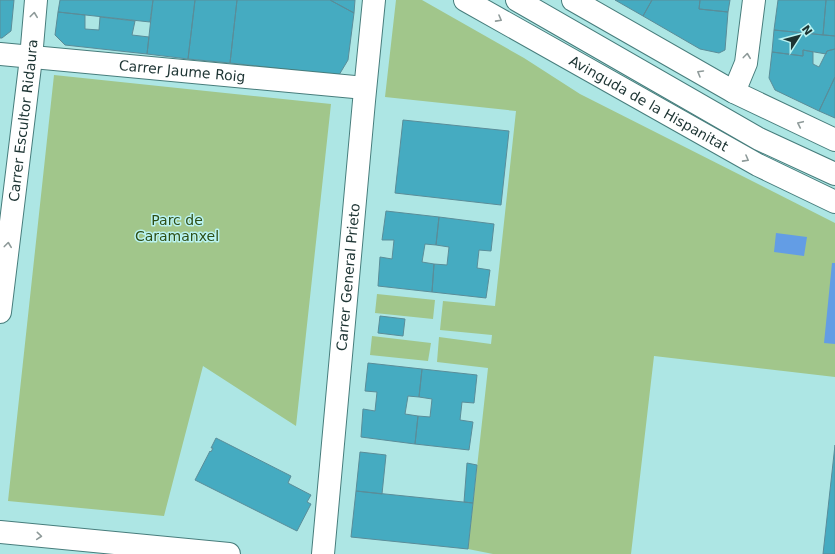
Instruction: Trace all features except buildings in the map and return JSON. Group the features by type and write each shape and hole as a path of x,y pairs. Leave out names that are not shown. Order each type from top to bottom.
{"street":[{"name":"Carrer Escultor Ridaura","path":"0,312 1,288 31,58 36,0"},
{"name":"Carrer General Prieto","path":"323,554 374,0"},
{"name":"Avinguda de la Hispanitat","path":"465,0 758,165 835,202"},
{"name":"Avinguda de la Hispanitat","path":"517,0 759,139 835,174"},
{"path":"573,0 734,92 835,140"},
{"path":"734,92 746,63 754,0"},
{"name":"Carrer Jaume Roig","path":"0,54 365,88"},
{"path":"0,532 229,554"}],"green space":[{"path":"396,0 422,0 524,58 580,94 835,223 835,377 654,356 631,554 493,554 468,549 488,368 437,362 439,337 491,344 492,335 440,330 443,301 495,306 516,111 385,97"},
{"name":"Parc de Caramanxel","path":"54,75 331,104 296,426 203,366 164,516 8,501"},
{"path":"377,294 435,300 433,319 375,313"},
{"path":"372,336 431,343 428,361 370,355"}],"water":[{"path":"776,233 807,237 804,256 774,252"},
{"path":"832,263 835,263 835,344 824,343"}]}
